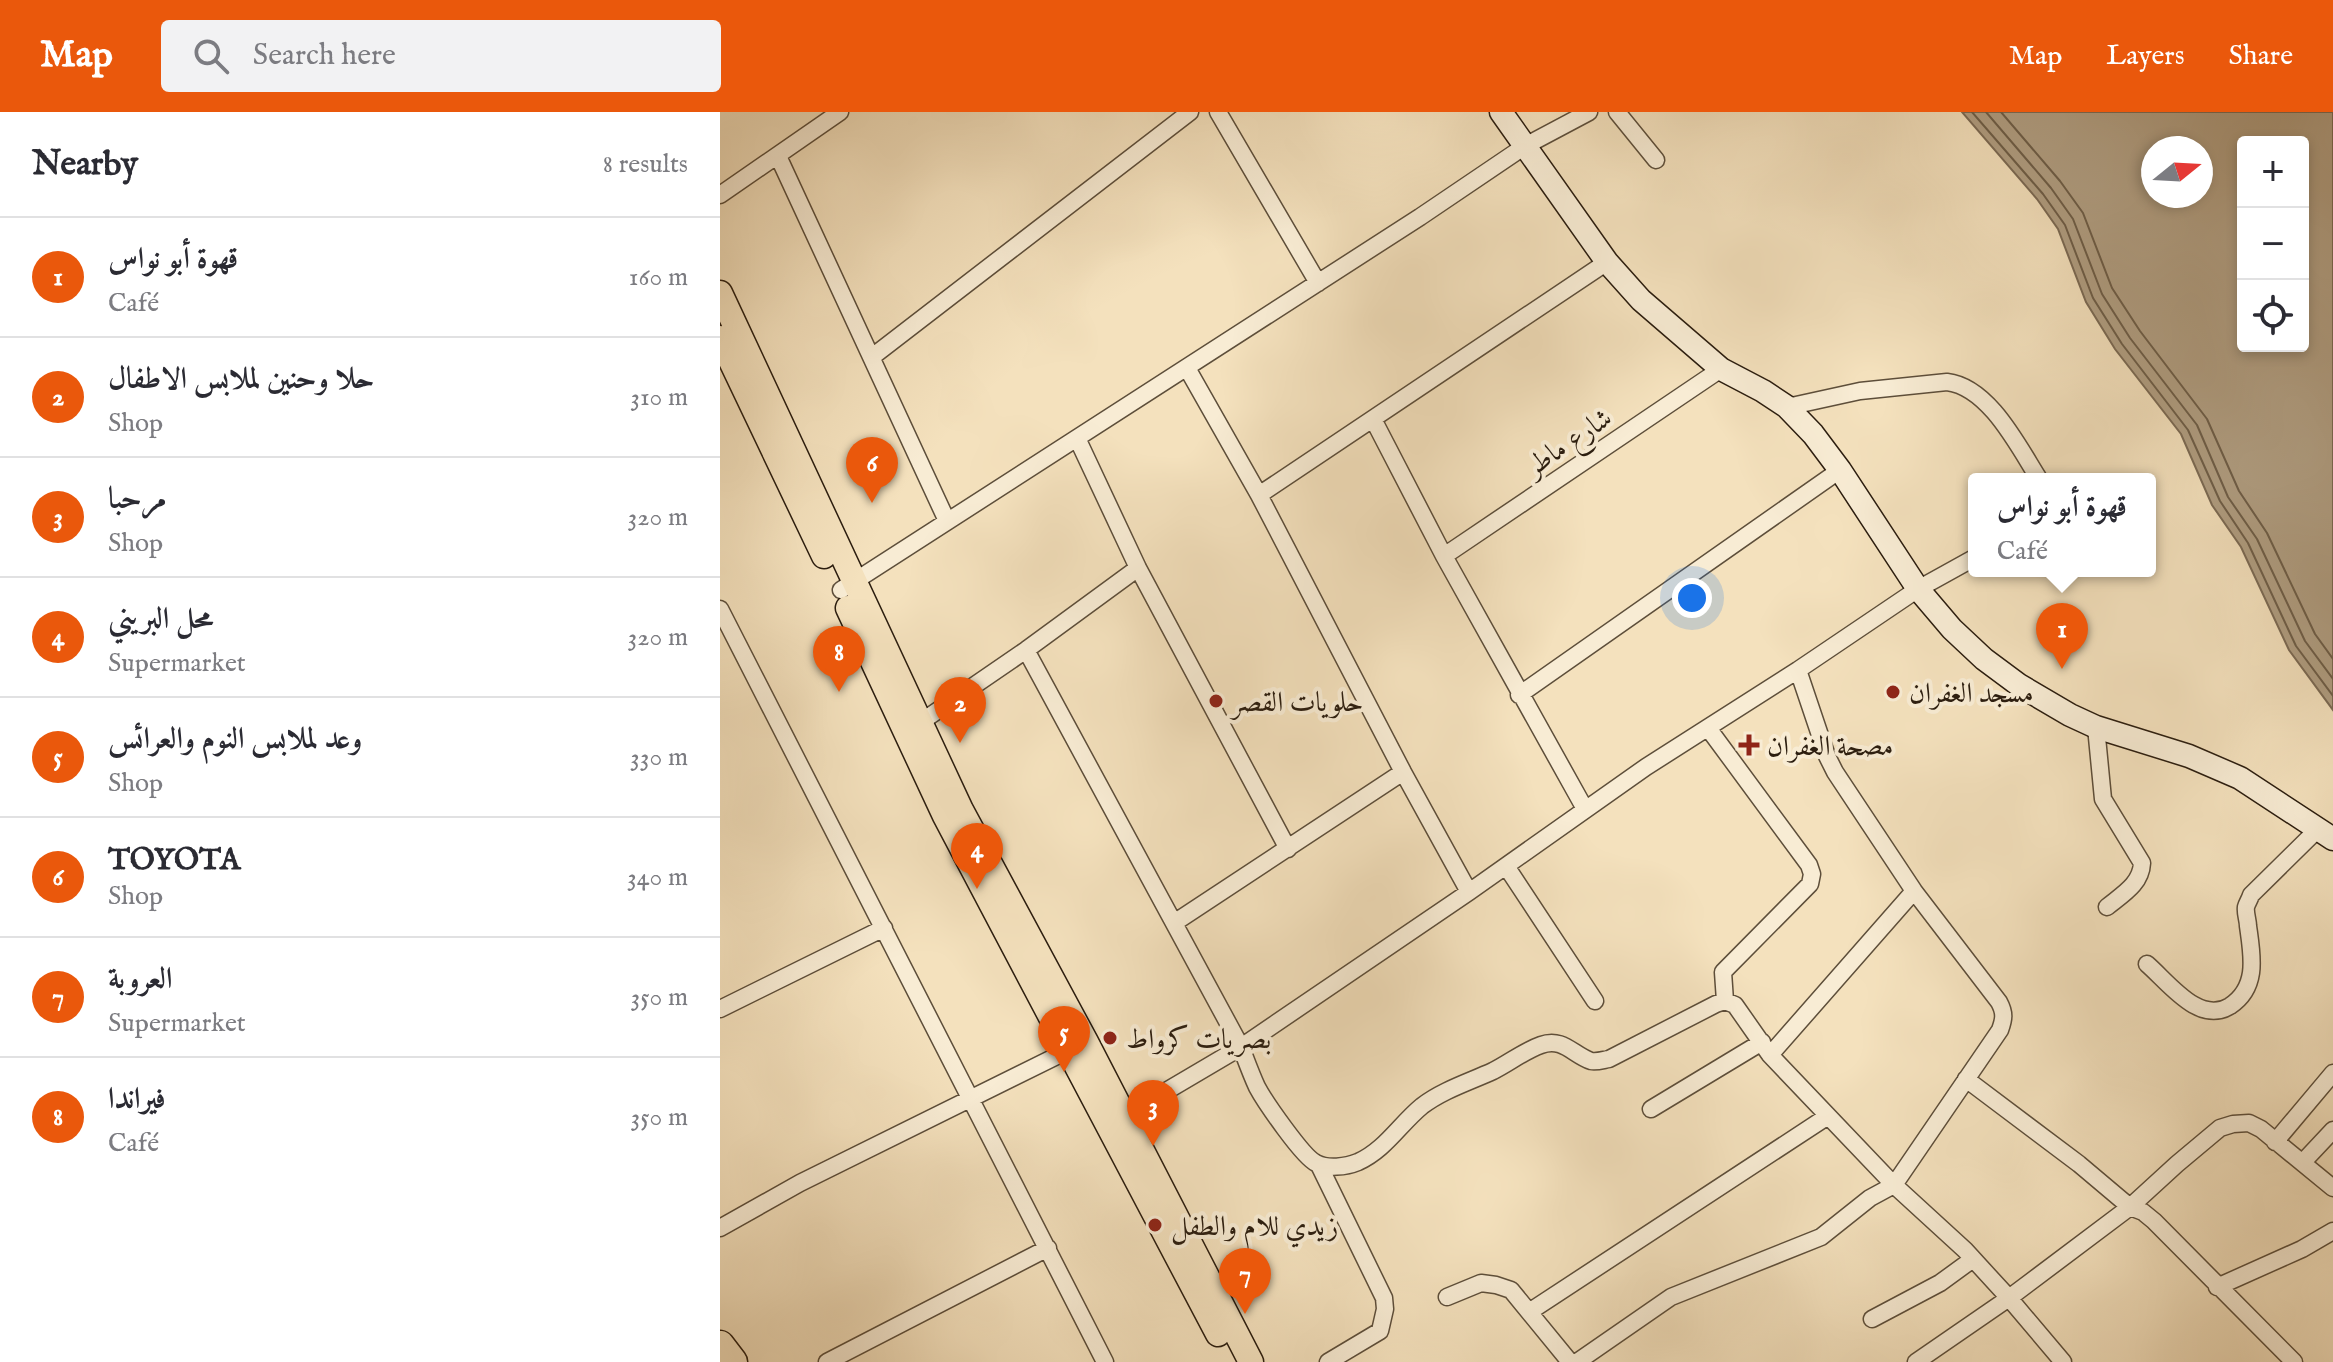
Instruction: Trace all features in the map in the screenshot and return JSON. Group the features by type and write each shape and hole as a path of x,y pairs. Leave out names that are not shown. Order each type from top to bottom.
{"main road":[{"path":"1501,112 1607,262 1661,319 1721,369 1787,407 1813,434 1918,589 1952,629 1984,659 2019,685 2070,715 2096,727 2189,756 2240,778 2326,833"},
{"path":"720,293 945,816 1077,1046 1124,1116 1251,1362"},
{"path":"720,338 847,586 921,722 961,810 1233,1362"}],"street":[{"path":"720,195 840,112"},
{"path":"872,357 1190,112"},
{"path":"1218,112 1318,283"},
{"path":"847,586 1525,146 1589,112"},
{"path":"1617,112 1656,160"},
{"path":"778,156 947,521"},
{"path":"1259,495 1607,262"},
{"path":"1187,368 1259,495 1469,892"},
{"name":"شارع ماطر","path":"1444,556 1721,369"},
{"path":"1787,407 1860,391 1947,382 1961,384 1985,400 2035,473"},
{"path":"1373,419 1519,695 1585,809"},
{"path":"1077,438 1138,568 1288,849"},
{"path":"1519,695 1840,470"},
{"path":"1124,1116 1241,1047 1585,809 1918,589 1968,561"},
{"path":"921,722 1138,568"},
{"path":"720,609 1105,1362"},
{"path":"1026,650 1241,1047 1257,1087 1309,1159 1319,1165 1333,1167 1357,1162 1378,1149 1422,1106 1543,1044 1563,1045 1589,1060 1609,1059 1725,1001 1735,1005 1766,1048 1894,1185 1973,1259 2063,1362"},
{"path":"1447,1297 1481,1283 1511,1290 1577,1362 1671,1297 1821,1237 1870,1198 1894,1185 2000,1030 2004,1011 1999,1002 1914,891 1835,772 1798,670"},
{"path":"2096,727 2103,799 2142,863 2142,874 2137,882 2107,907"},
{"path":"1708,728 1809,865 1812,874 1810,884 1723,972 1725,1001"},
{"path":"1174,923 1403,772"},
{"path":"2147,964 2195,1007 2214,1013 2227,1008 2241,997 2252,976 2246,908 2251,895 2326,833"},
{"path":"1506,866 1595,1001"},
{"path":"1651,1109 1766,1048 1914,891"},
{"path":"720,1009 884,928"},
{"path":"720,1228 800,1183 1077,1046"},
{"path":"2275,1142 2333,1073"},
{"path":"1966,1079 2079,1164 2130,1207 2154,1221 2294,1362"},
{"path":"1529,1312 1828,1116"},
{"path":"1916,1362 2009,1298 2130,1207 2220,1128 2249,1123 2261,1129 2333,1188"},
{"path":"2303,1162 2333,1130"},
{"path":"1319,1165 1384,1298 1385,1309 1380,1331 1328,1362"},
{"path":"2217,1287 2302,1249 2333,1231"},
{"path":"827,1362 1048,1248"},
{"path":"1872,1319 1940,1283 1973,1259"}],"water":[{"path":"1962,112 2333,112 2333,710 2289,650 2241,547 2212,505 2181,434 2115,349 2086,302 2058,229 2037,199"}],"place":[{"name":"TOYOTA","path":"872,503"},
{"name":"قهوة أبو نواس","path":"2062,669"},
{"name":"فيراندا","path":"839,692"},
{"name":"مسجد الغفران","path":"1893,692"},
{"name":"حلويات القصر","path":"1216,701"},
{"name":"حلا وحنين لملابس الاطفال","path":"960,743"},
{"name":"مصحة الغفران","path":"1749,745"},
{"name":"محل البريني","path":"977,889"},
{"name":"بصريات كرواط","path":"1110,1038"},
{"name":"وعد لملابس النوم والعرائس","path":"1064,1072"},
{"name":"مرحبا","path":"1153,1146"},
{"name":"زيدي للام والطفل","path":"1155,1225"},
{"name":"العروبة","path":"1245,1314"}]}
